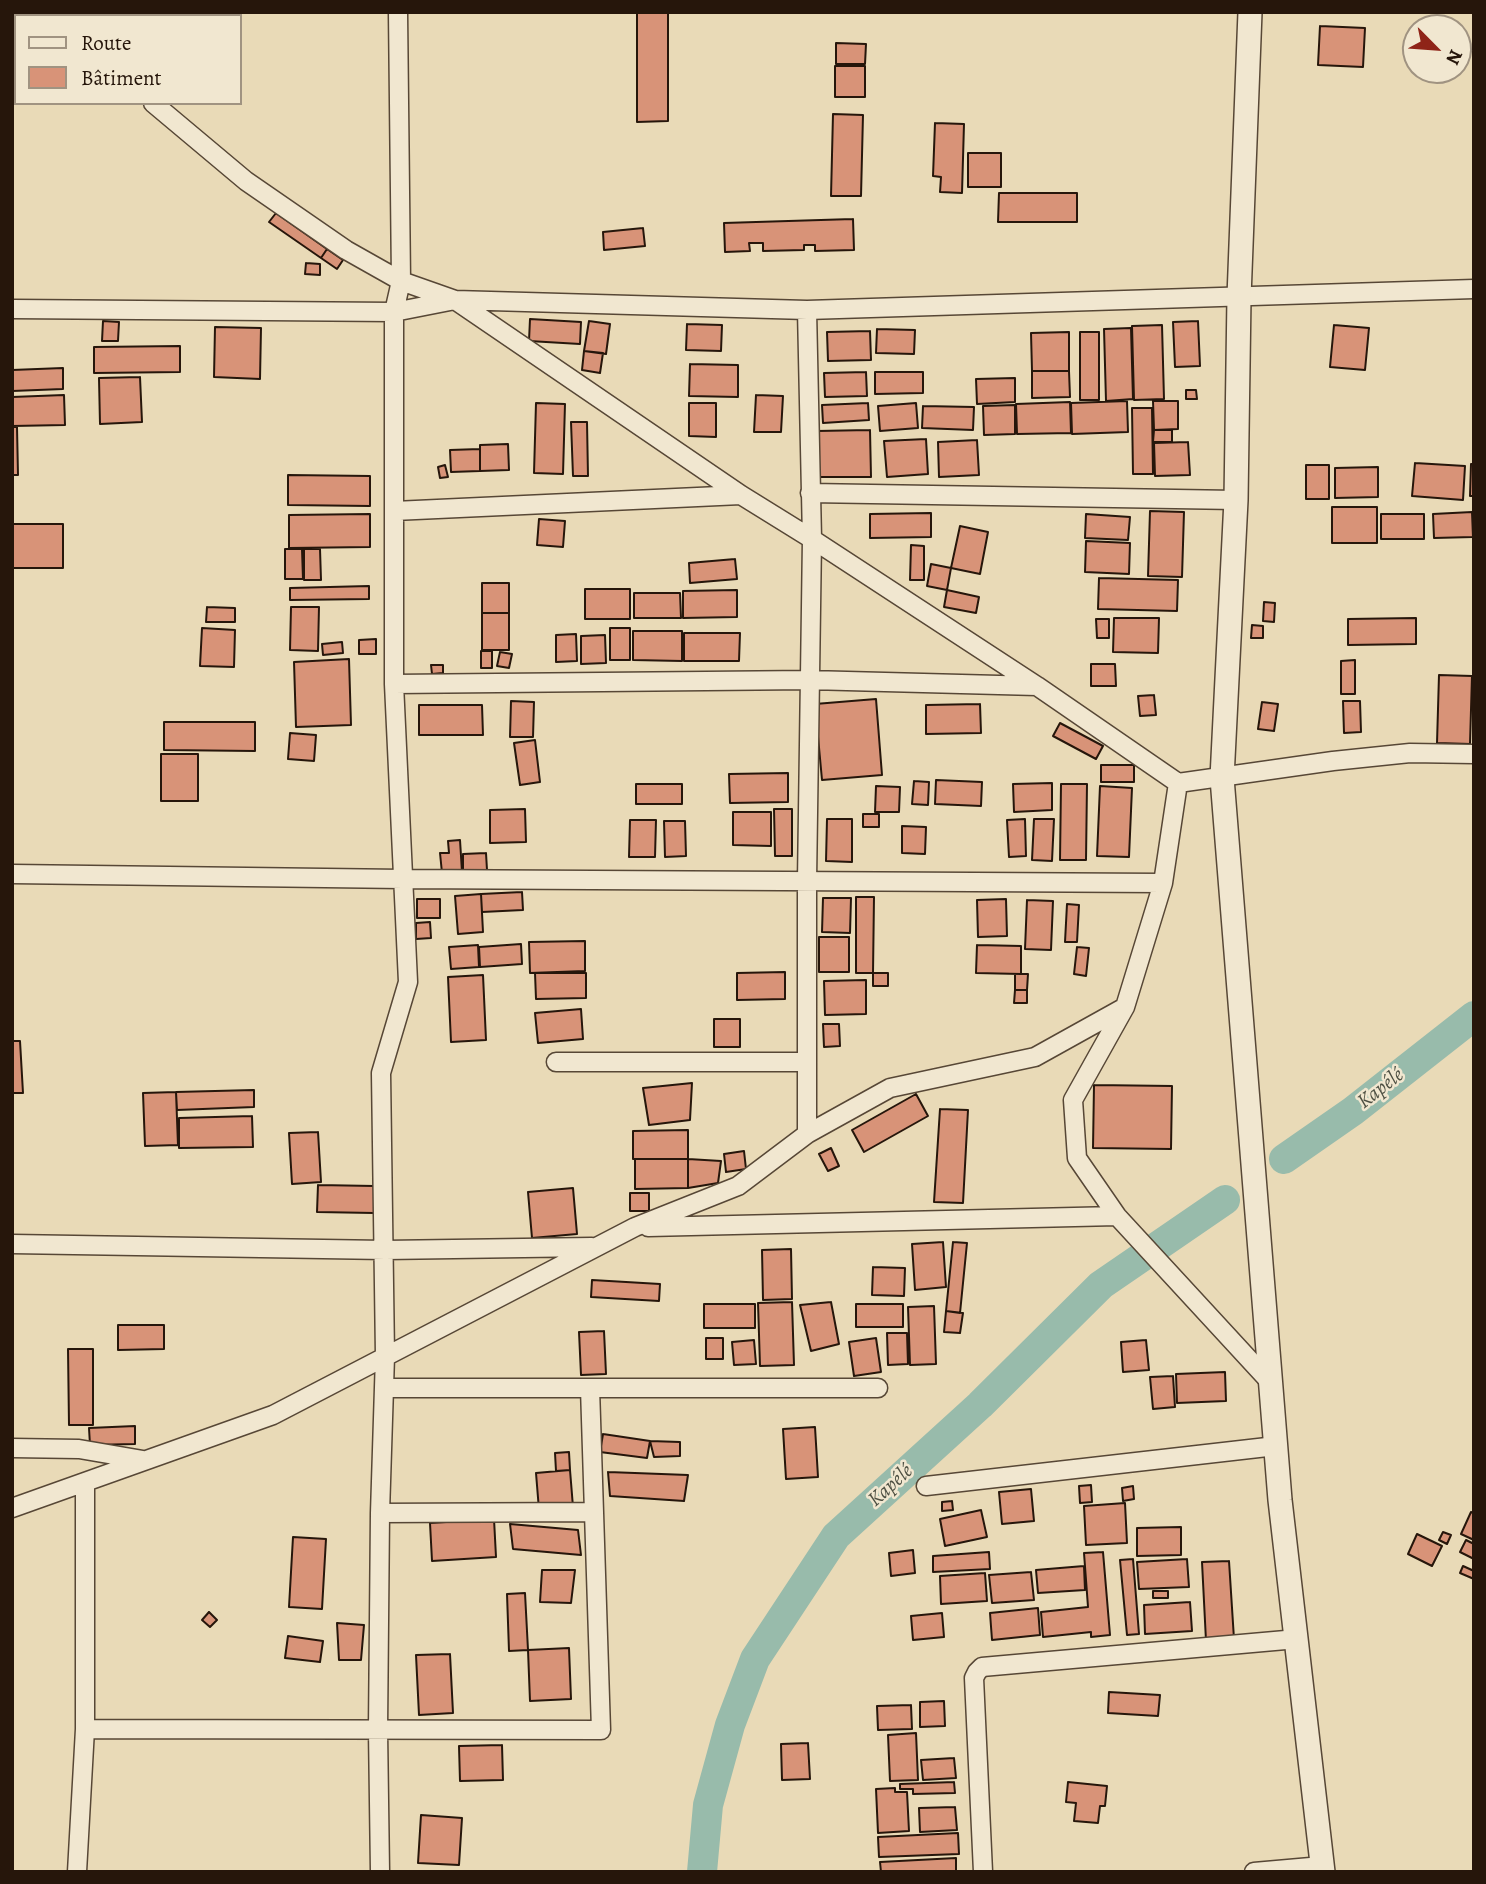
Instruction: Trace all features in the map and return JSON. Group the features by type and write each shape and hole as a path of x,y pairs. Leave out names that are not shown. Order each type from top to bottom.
{"street":[{"path":"380,1872 380,1513 385,1356 381,1073 408,982 394,684 394,312 401,281 398,12"},
{"path":"1250,12 1239,297 1236,499 1222,778 1280,1500 1323,1869 1254,1872"},
{"path":"155,105 246,181 346,250 401,281 455,300 741,495 1037,686 1178,783 1410,753 1474,754"},
{"path":"12,309 394,312 455,300 807,310 1474,289"},
{"path":"807,310 812,539 807,881 807,1134"},
{"path":"810,493 1236,499"},
{"path":"394,510 741,495"},
{"path":"394,684 809,680 1037,686"},
{"path":"1178,783 1163,883 1125,1007 1073,1100 1077,1158 1117,1216 1270,1382"},
{"path":"12,874 1163,883"},
{"path":"12,1508 273,1415 635,1227 738,1186 807,1134 890,1087 1035,1056 1125,1007"},
{"path":"556,1062 807,1062"},
{"path":"635,1227 1117,1216"},
{"path":"12,1244 384,1250 595,1247"},
{"path":"384,1388 878,1388"},
{"path":"85,1729 601,1730 590,1388"},
{"path":"926,1486 1276,1446"},
{"path":"12,1448 79,1449 146,1461"},
{"path":"77,1872 85,1729 85,1483"},
{"path":"380,1513 593,1512"},
{"path":"983,1872 974,1678 982,1667 1297,1640"}],"building":[{"path":"137,12 176,12 176,14"},
{"path":"637,12 668,12 668,121 637,122"},
{"path":"1320,26 1365,28 1363,67 1318,65"},
{"path":"836,43 866,44 865,64 836,64"},
{"path":"835,66 865,66 865,97 835,97"},
{"path":"833,114 863,115 861,196 831,196"},
{"path":"935,123 964,124 962,193 940,192 941,177 933,176"},
{"path":"968,153 1001,153 1001,187 968,187"},
{"path":"999,193 1077,193 1077,222 998,222"},
{"path":"276,213 327,249 321,258 269,222"},
{"path":"853,219 854,250 815,251 815,245 804,245 804,250 763,251 763,243 749,243 750,251 725,252 724,223"},
{"path":"643,228 645,246 604,250 603,232"},
{"path":"327,249 343,260 337,269 321,258"},
{"path":"306,263 320,264 320,275 305,274"},
{"path":"530,319 581,322 580,344 529,341"},
{"path":"103,321 119,322 118,341 102,341"},
{"path":"589,321 610,324 606,354 584,351"},
{"path":"1198,321 1200,366 1175,367 1173,322"},
{"path":"687,324 722,325 721,351 686,350"},
{"path":"1162,325 1164,399 1134,400 1132,326"},
{"path":"1334,325 1369,328 1365,370 1330,367"},
{"path":"215,327 261,328 260,379 214,377"},
{"path":"1131,328 1133,399 1106,401 1104,329"},
{"path":"877,329 915,330 914,354 876,353"},
{"path":"870,331 871,360 828,361 827,332"},
{"path":"1069,332 1069,371 1032,371 1031,333"},
{"path":"1080,332 1099,332 1099,400 1080,400"},
{"path":"180,346 180,372 94,373 94,347"},
{"path":"584,351 603,353 600,373 582,370"},
{"path":"690,364 738,365 738,397 689,396"},
{"path":"63,368 63,389 12,391 12,370"},
{"path":"1032,371 1069,371 1070,397 1032,398"},
{"path":"866,372 867,396 825,397 824,373"},
{"path":"875,372 923,372 923,393 875,394"},
{"path":"140,377 142,422 100,424 99,378"},
{"path":"1015,378 1015,402 977,404 976,379"},
{"path":"1186,390 1196,390 1197,399 1186,399"},
{"path":"64,395 65,425 12,426 12,397"},
{"path":"756,395 783,396 781,432 754,432"},
{"path":"1127,401 1128,432 1072,434 1071,403"},
{"path":"1153,401 1178,401 1178,429 1154,430"},
{"path":"1070,402 1071,433 1017,434 1016,404"},
{"path":"536,403 565,404 563,474 534,473"},
{"path":"689,403 716,403 716,437 689,436"},
{"path":"868,403 869,420 823,423 822,405"},
{"path":"916,403 918,428 880,431 878,406"},
{"path":"1015,405 1015,434 984,435 983,406"},
{"path":"923,406 974,407 973,430 922,428"},
{"path":"1132,408 1152,408 1153,474 1133,474"},
{"path":"571,422 587,422 588,476 573,476"},
{"path":"12,427 17,427 18,475 12,475"},
{"path":"870,430 871,477 818,477 817,431"},
{"path":"1154,430 1172,430 1172,442 1153,442"},
{"path":"926,439 928,474 887,477 884,441"},
{"path":"977,440 979,475 939,477 938,442"},
{"path":"1188,442 1190,475 1155,476 1154,443"},
{"path":"508,444 509,470 480,471 480,445"},
{"path":"480,449 480,471 451,472 450,450"},
{"path":"1415,463 1465,466 1463,500 1412,496"},
{"path":"1471,464 1474,464 1474,496 1470,496"},
{"path":"445,465 448,477 440,478 438,467"},
{"path":"1306,465 1329,465 1329,499 1306,499"},
{"path":"1378,467 1378,497 1335,498 1335,468"},
{"path":"288,475 370,476 370,506 288,505"},
{"path":"1332,507 1377,507 1377,543 1332,543"},
{"path":"1150,511 1184,512 1182,577 1148,576"},
{"path":"1472,512 1473,537 1434,538 1433,514"},
{"path":"931,513 931,537 870,538 870,514"},
{"path":"370,514 370,547 289,548 289,515"},
{"path":"1086,514 1130,517 1128,540 1085,538"},
{"path":"1381,514 1424,514 1424,539 1381,539"},
{"path":"539,519 565,521 563,547 537,545"},
{"path":"12,524 63,524 63,568 12,568"},
{"path":"960,526 988,532 980,574 951,568"},
{"path":"1086,541 1130,543 1129,574 1085,572"},
{"path":"911,545 924,546 924,580 910,580"},
{"path":"285,549 302,549 303,579 285,579"},
{"path":"304,549 320,549 321,580 304,580"},
{"path":"735,559 737,579 690,583 689,563"},
{"path":"931,564 951,568 947,590 927,586"},
{"path":"1099,578 1178,580 1177,611 1098,609"},
{"path":"482,583 509,583 509,613 482,613"},
{"path":"369,586 369,599 290,600 290,588"},
{"path":"585,589 630,589 630,619 585,619"},
{"path":"737,590 737,617 683,618 683,591"},
{"path":"947,590 979,597 976,613 944,607"},
{"path":"634,593 680,593 681,618 634,618"},
{"path":"1264,602 1275,603 1274,622 1263,621"},
{"path":"207,607 235,608 235,622 206,622"},
{"path":"291,607 319,607 318,651 290,650"},
{"path":"482,613 509,613 509,650 482,650"},
{"path":"1114,618 1159,618 1158,653 1113,652"},
{"path":"1416,618 1416,644 1348,645 1348,619"},
{"path":"1096,619 1109,619 1109,638 1097,638"},
{"path":"1252,625 1263,626 1263,638 1251,638"},
{"path":"202,628 235,630 234,667 200,666"},
{"path":"610,628 630,628 630,660 610,660"},
{"path":"633,631 682,631 682,661 633,660"},
{"path":"684,633 740,633 739,661 684,661"},
{"path":"576,634 577,661 556,662 556,635"},
{"path":"605,635 606,663 581,664 581,636"},
{"path":"376,639 376,654 359,654 359,640"},
{"path":"342,642 343,653 323,655 322,644"},
{"path":"481,651 492,651 492,668 481,668"},
{"path":"500,652 512,654 509,668 497,666"},
{"path":"349,659 351,725 296,727 294,662"},
{"path":"1355,660 1355,694 1341,694 1341,661"},
{"path":"1091,664 1115,664 1116,686 1091,686"},
{"path":"431,665 443,665 443,673 432,674"},
{"path":"1439,675 1472,676 1470,744 1437,743"},
{"path":"1154,695 1156,715 1140,716 1138,696"},
{"path":"876,699 882,775 822,780 815,704"},
{"path":"511,701 534,702 533,737 510,737"},
{"path":"1343,701 1360,701 1361,732 1344,733"},
{"path":"1262,702 1278,704 1274,731 1258,729"},
{"path":"980,704 981,733 926,734 926,705"},
{"path":"419,705 482,705 483,735 419,735"},
{"path":"164,722 255,722 255,751 164,750"},
{"path":"1060,723 1103,746 1096,759 1053,736"},
{"path":"290,733 316,735 314,761 288,759"},
{"path":"535,740 540,782 520,785 514,743"},
{"path":"161,754 198,754 198,801 161,801"},
{"path":"1101,765 1134,765 1134,782 1101,782"},
{"path":"788,773 788,802 730,803 729,774"},
{"path":"936,780 982,782 981,806 935,804"},
{"path":"914,781 929,782 928,805 912,804"},
{"path":"1052,783 1052,810 1014,812 1013,784"},
{"path":"636,784 682,784 682,804 636,804"},
{"path":"1061,784 1087,784 1086,860 1060,860"},
{"path":"876,786 900,787 899,812 875,812"},
{"path":"1100,786 1132,788 1129,857 1097,856"},
{"path":"525,809 526,842 490,843 490,810"},
{"path":"774,809 792,809 792,856 775,856"},
{"path":"733,812 771,812 771,846 733,845"},
{"path":"863,814 879,814 879,827 863,827"},
{"path":"827,819 852,819 852,862 826,861"},
{"path":"1025,819 1026,856 1009,857 1007,820"},
{"path":"1034,819 1054,819 1052,861 1032,860"},
{"path":"630,820 656,820 655,857 629,857"},
{"path":"664,821 685,821 686,856 665,857"},
{"path":"902,826 926,827 925,854 902,853"},
{"path":"460,840 462,872 442,873 440,853 449,853 448,841"},
{"path":"486,853 487,870 463,871 463,854"},
{"path":"522,892 523,910 482,912 481,894"},
{"path":"481,894 483,932 458,934 455,896"},
{"path":"856,897 874,897 873,973 856,973"},
{"path":"823,898 851,898 850,933 822,932"},
{"path":"417,899 440,899 440,918 417,918"},
{"path":"1006,899 1007,936 978,937 977,900"},
{"path":"1027,900 1053,901 1051,950 1025,949"},
{"path":"1067,904 1079,905 1077,942 1065,942"},
{"path":"430,922 431,938 416,939 416,923"},
{"path":"819,937 849,937 849,972 819,972"},
{"path":"585,941 585,971 530,973 529,942"},
{"path":"521,944 522,964 480,967 479,947"},
{"path":"478,945 479,967 451,969 449,947"},
{"path":"977,945 1021,946 1021,974 976,973"},
{"path":"1077,947 1089,948 1086,976 1074,974"},
{"path":"785,972 785,999 737,1000 737,973"},
{"path":"535,973 586,973 586,998 536,999"},
{"path":"873,973 888,973 888,986 873,986"},
{"path":"1015,974 1028,974 1027,990 1015,990"},
{"path":"483,975 486,1040 451,1042 448,977"},
{"path":"866,980 866,1014 825,1015 824,981"},
{"path":"1015,990 1027,990 1027,1003 1014,1003"},
{"path":"581,1009 583,1039 538,1043 535,1013"},
{"path":"714,1019 740,1019 740,1047 714,1047"},
{"path":"823,1024 839,1024 840,1046 824,1047"},
{"path":"12,1041 20,1041 23,1093 12,1093"},
{"path":"692,1083 690,1120 649,1125 643,1088"},
{"path":"1094,1085 1172,1086 1171,1149 1093,1148"},
{"path":"254,1090 254,1107 177,1110 176,1092"},
{"path":"176,1092 178,1145 145,1146 143,1093"},
{"path":"916,1094 928,1116 864,1152 852,1130"},
{"path":"940,1109 968,1110 963,1203 934,1202"},
{"path":"252,1116 253,1147 179,1148 179,1118"},
{"path":"688,1130 688,1159 633,1159 633,1131"},
{"path":"318,1132 321,1182 292,1184 289,1133"},
{"path":"831,1148 839,1166 828,1171 819,1154"},
{"path":"744,1151 746,1169 726,1172 724,1154"},
{"path":"635,1159 688,1159 688,1188 635,1189"},
{"path":"688,1159 721,1161 718,1183 688,1188"},
{"path":"318,1185 374,1186 374,1213 317,1212"},
{"path":"573,1188 577,1234 532,1238 528,1192"},
{"path":"630,1193 649,1193 649,1211 630,1211"},
{"path":"943,1242 946,1287 915,1290 912,1244"},
{"path":"953,1242 967,1243 960,1313 946,1311"},
{"path":"791,1249 792,1299 763,1300 762,1250"},
{"path":"873,1267 905,1268 904,1296 872,1295"},
{"path":"592,1280 660,1284 659,1301 591,1297"},
{"path":"792,1302 794,1365 760,1366 758,1303"},
{"path":"831,1302 839,1344 811,1351 800,1305"},
{"path":"704,1304 755,1304 755,1328 704,1328"},
{"path":"856,1304 903,1304 903,1327 856,1327"},
{"path":"934,1306 936,1364 910,1365 908,1307"},
{"path":"946,1311 963,1313 960,1333 944,1332"},
{"path":"118,1325 164,1325 164,1349 118,1350"},
{"path":"604,1331 606,1374 581,1375 579,1332"},
{"path":"887,1333 907,1333 908,1364 888,1365"},
{"path":"706,1338 723,1338 723,1359 706,1359"},
{"path":"876,1338 881,1372 854,1376 849,1342"},
{"path":"754,1340 756,1364 734,1365 732,1342"},
{"path":"1146,1340 1149,1370 1123,1372 1121,1342"},
{"path":"68,1349 93,1349 93,1425 69,1425"},
{"path":"1225,1372 1226,1401 1177,1403 1176,1374"},
{"path":"1173,1376 1175,1407 1153,1409 1150,1377"},
{"path":"135,1426 135,1444 90,1445 89,1428"},
{"path":"815,1427 818,1477 786,1479 783,1429"},
{"path":"603,1434 650,1441 647,1458 600,1452"},
{"path":"650,1441 680,1442 680,1456 654,1457"},
{"path":"569,1452 570,1470 556,1471 555,1453"},
{"path":"570,1470 573,1507 539,1510 536,1473"},
{"path":"608,1472 688,1475 684,1501 610,1496"},
{"path":"1091,1485 1092,1502 1080,1503 1079,1486"},
{"path":"1133,1486 1134,1499 1123,1501 1122,1488"},
{"path":"1031,1489 1034,1521 1002,1524 999,1492"},
{"path":"952,1501 953,1510 942,1511 942,1502"},
{"path":"1125,1503 1127,1543 1086,1545 1084,1506"},
{"path":"981,1510 987,1537 945,1546 940,1519"},
{"path":"1471,1512 1474,1513 1474,1540 1461,1534"},
{"path":"494,1519 496,1557 432,1561 430,1523"},
{"path":"510,1524 578,1530 581,1555 513,1549"},
{"path":"1181,1527 1181,1555 1137,1556 1137,1528"},
{"path":"1443,1532 1451,1535 1447,1544 1439,1540"},
{"path":"1417,1534 1442,1546 1432,1566 1408,1554"},
{"path":"293,1537 326,1539 322,1609 289,1607"},
{"path":"1466,1540 1474,1544 1474,1559 1460,1552"},
{"path":"913,1550 915,1573 891,1576 889,1553"},
{"path":"989,1552 990,1569 933,1572 933,1556"},
{"path":"1103,1552 1110,1635 1091,1637 1091,1632 1043,1637 1041,1612 1088,1607 1084,1553"},
{"path":"1133,1559 1139,1634 1127,1635 1120,1560"},
{"path":"1187,1559 1189,1587 1139,1589 1137,1562"},
{"path":"1229,1561 1234,1639 1206,1641 1202,1562"},
{"path":"1084,1566 1085,1590 1038,1593 1036,1570"},
{"path":"1463,1566 1474,1571 1474,1579 1460,1573"},
{"path":"542,1570 575,1570 571,1603 540,1602"},
{"path":"1031,1572 1034,1600 992,1603 989,1575"},
{"path":"985,1573 987,1601 941,1604 940,1576"},
{"path":"1153,1591 1168,1591 1168,1598 1153,1598"},
{"path":"525,1593 528,1650 509,1651 507,1594"},
{"path":"1190,1602 1192,1631 1145,1634 1144,1605"},
{"path":"1038,1608 1040,1635 992,1640 990,1613"},
{"path":"209,1612 217,1620 210,1627 202,1620"},
{"path":"942,1613 944,1637 913,1640 911,1616"},
{"path":"337,1623 364,1625 361,1660 339,1660"},
{"path":"288,1636 323,1641 320,1662 285,1658"},
{"path":"569,1648 571,1699 530,1701 528,1650"},
{"path":"450,1654 453,1713 419,1715 416,1655"},
{"path":"1109,1692 1160,1695 1158,1716 1108,1713"},
{"path":"944,1701 945,1726 920,1727 920,1702"},
{"path":"911,1705 912,1729 878,1730 877,1706"},
{"path":"916,1733 918,1780 890,1781 888,1735"},
{"path":"808,1743 810,1779 782,1780 781,1744"},
{"path":"502,1745 503,1780 460,1781 459,1746"},
{"path":"954,1758 956,1778 923,1780 921,1760"},
{"path":"954,1782 955,1793 913,1794 913,1789 900,1789 900,1784"},
{"path":"1068,1782 1107,1786 1105,1806 1100,1806 1098,1823 1074,1821 1076,1803 1066,1802"},
{"path":"895,1788 895,1792 907,1792 909,1831 878,1833 876,1789"},
{"path":"955,1807 957,1830 920,1832 919,1808"},
{"path":"421,1815 462,1818 459,1865 418,1863"},
{"path":"958,1833 959,1854 879,1857 878,1837"},
{"path":"956,1858 956,1872 881,1872 880,1862"}],"waterway":[{"name":"Kapélé","path":"1284,1159 1353,1111 1474,1016"},
{"name":"Kapélé","path":"702,1872 708,1805 730,1725 755,1659 836,1536 980,1405 1101,1285 1225,1200"}]}
